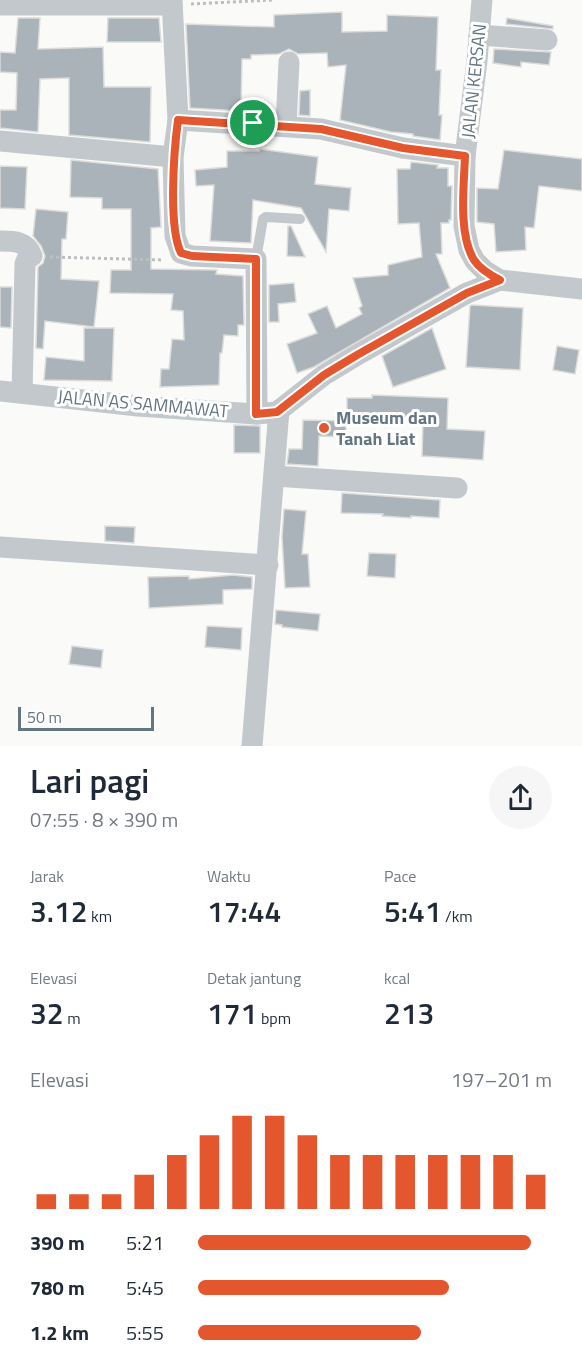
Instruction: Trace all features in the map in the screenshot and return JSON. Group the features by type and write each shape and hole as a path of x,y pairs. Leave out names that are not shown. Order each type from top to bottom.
{"street":[{"name":"JALAN KERSAN","path":"475,261 469,250 464,226 465,156 482,0"},
{"path":"0,4 172,3 178,120 173,157 175,236 181,253 192,256 256,259 256,414"},
{"path":"479,35 547,40"},
{"path":"286,126 289,62"},
{"path":"178,120 321,129 394,147 465,156"},
{"path":"0,141 173,157"},
{"path":"0,241 25,245 32,256 25,264 21,393"},
{"path":"475,261 485,271 500,280 582,289"},
{"path":"467,293 475,261"},
{"name":"JALAN AS SAMMAWAT","path":"0,391 138,406 268,414 279,410 349,360 467,293 500,280"},
{"path":"252,746 279,410"},
{"path":"274,476 457,488"},
{"path":"0,547 268,565"}],"lane":[{"path":"256,259 263,219 266,217 300,219"}],"path":[{"path":"172,3 273,0"},
{"path":"32,256 154,261 171,259 181,253"}],"building":[{"path":"342,12 342,32 387,31 387,15 438,17 436,70 441,70 440,140 340,120 346,65 328,67 327,53 298,54 289,49 279,54 251,55 251,59 242,59 241,111 190,108 186,24 274,27 274,15"},
{"path":"18,18 40,18 38,49 103,47 104,87 151,87 150,142 69,135 69,78 40,79 38,132 0,128 0,110 16,110 17,73 0,72 0,52 15,53"},
{"path":"108,18 159,18 161,42 107,42"},
{"path":"507,18 553,26 553,29 506,24"},
{"path":"494,49 551,52 549,65 521,62 521,67 493,63"},
{"path":"310,90 310,116 299,115 300,91"},
{"path":"260,149 318,157 315,184 351,188 349,211 329,209 326,252 301,208 253,200 251,243 210,241 214,185 196,186 195,170 227,167 227,151 259,151"},
{"path":"504,150 582,159 582,191 539,186 534,228 525,227 526,250 496,252 494,224 477,222 477,188 498,189"},
{"path":"71,160 158,169 161,227 151,228 151,269 217,270 216,274 243,276 244,325 238,325 238,336 224,335 222,353 220,353 219,385 160,387 161,369 169,369 172,339 184,340 183,311 171,310 173,294 110,293 111,270 131,270 131,209 102,209 102,198 70,197"},
{"path":"411,162 448,168 448,186 452,186 451,220 449,223 441,223 442,254 436,254 450,288 314,367 297,373 287,344 317,333 308,314 327,306 336,328 362,314 359,308 362,306 353,278 388,275 388,265 422,257 419,223 398,224 397,169 410,169"},
{"path":"0,166 27,167 25,209 0,208"},
{"path":"36,209 68,212 66,239 62,239 61,279 99,281 94,327 45,321 43,349 36,348 38,267 43,263 45,256 33,236"},
{"path":"288,226 291,226 305,257 287,256"},
{"path":"294,283 296,302 278,304 279,322 269,322 269,285"},
{"path":"0,287 12,287 11,328 0,327"},
{"path":"470,306 523,308 520,370 466,367"},
{"path":"84,328 114,328 112,381 44,380 46,357 84,361"},
{"path":"432,328 446,369 393,387 382,356"},
{"path":"557,346 579,350 575,374 553,370"},
{"path":"372,395 448,398 447,429 485,431 483,460 422,456 423,420 347,419 347,398 372,398"},
{"path":"303,420 346,421 346,437 319,436 318,466 287,464 289,449 302,449"},
{"path":"234,425 260,426 260,453 234,453"},
{"path":"342,493 440,500 439,518 341,513"},
{"path":"284,509 306,511 302,554 308,554 310,587 285,588 282,537"},
{"path":"105,526 135,527 134,543 105,541"},
{"path":"369,553 396,554 395,578 367,576"},
{"path":"233,575 252,577 252,589 223,590 223,604 149,608 148,577 189,576 189,579"},
{"path":"276,610 320,614 318,631 282,627 282,625 275,624"},
{"path":"207,626 242,628 241,650 205,647"},
{"path":"72,646 103,650 101,668 69,664"}],"place":[{"name":"Museum dan Tanah Liat","path":"324,428"}],"route":[{"path":"178,120 253,123 321,129 428,153 465,156 464,226 469,250 475,261 485,271 500,280 467,293 382,340 324,375 277,412 256,414 256,259 192,256 181,253 175,236 173,157 178,120"}]}
